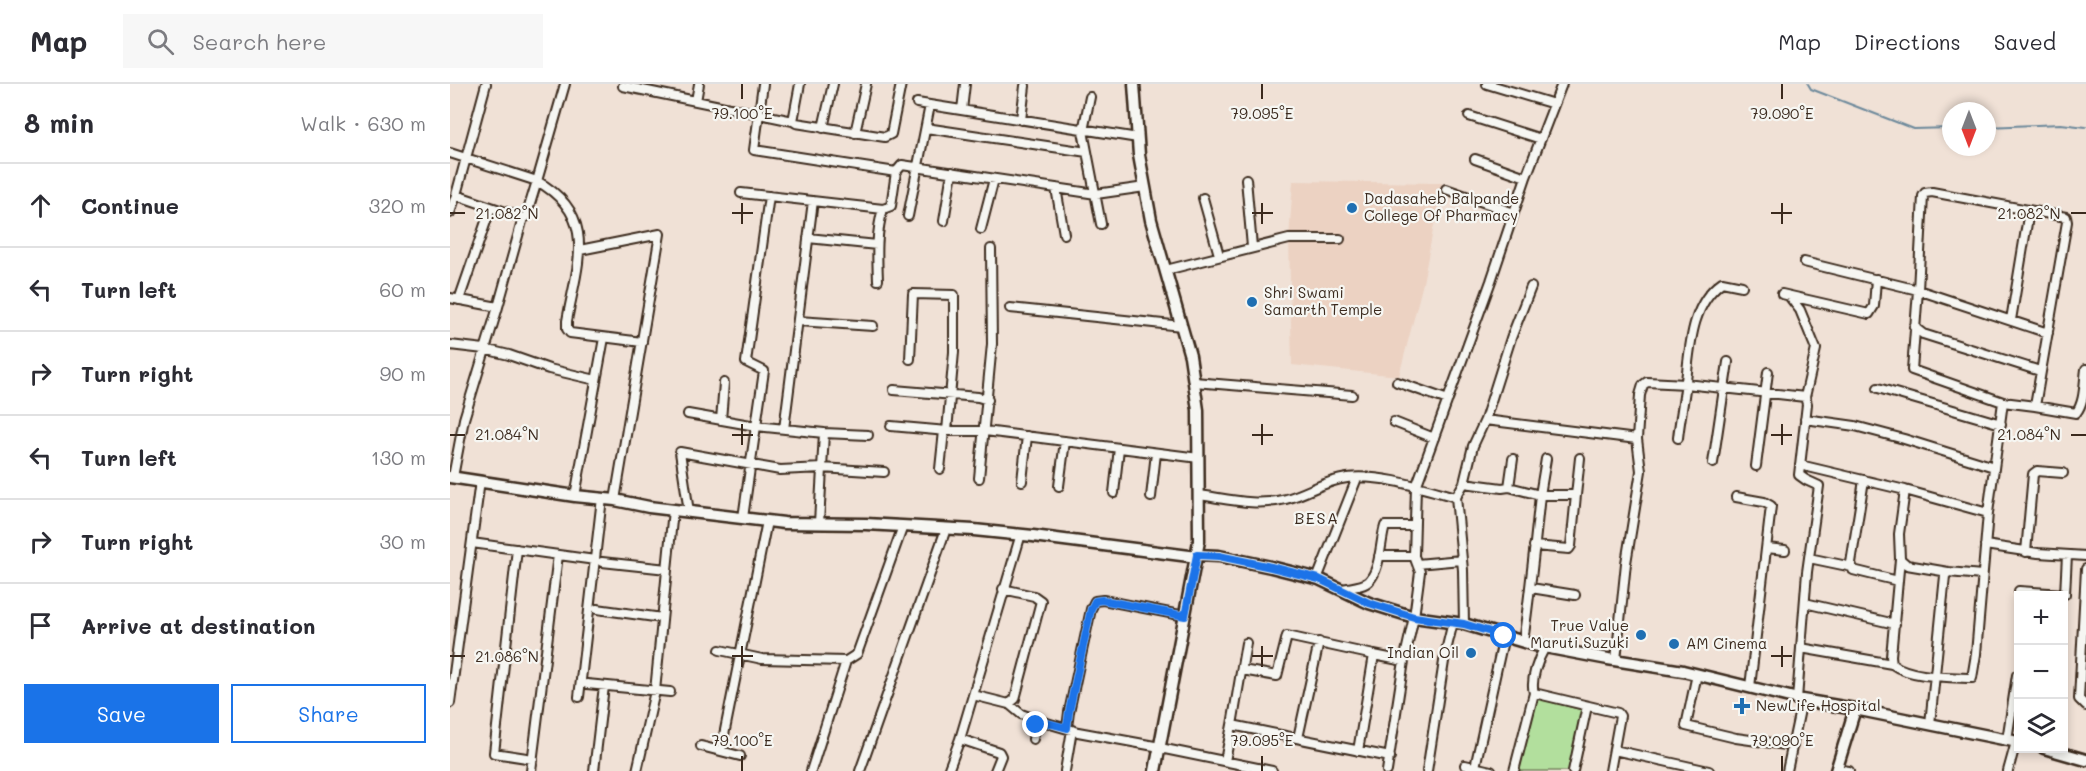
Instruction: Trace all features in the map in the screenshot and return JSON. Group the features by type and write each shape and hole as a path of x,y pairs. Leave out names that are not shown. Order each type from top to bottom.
{"street":[{"path":"450,213 486,84"},
{"path":"565,84 484,349 464,419 452,477 673,510 767,521 903,526 1021,534 1197,556 1219,556 1317,579 1369,603 1414,617 1459,623 1545,647 1697,674 1800,699 2014,741 2008,771"},
{"path":"696,101 699,84"},
{"path":"763,84 754,150 896,172"},
{"path":"793,121 800,84"},
{"path":"823,128 833,84"},
{"path":"855,133 866,84"},
{"path":"623,86 796,123 885,137 891,134 901,84"},
{"path":"962,110 965,84"},
{"path":"1134,84 1145,187 1190,356 1198,410 1197,556 1155,771"},
{"path":"1486,84 1554,104"},
{"path":"1387,771 1420,572 1415,560 1416,487 1526,177 1562,84"},
{"path":"1021,120 1026,86"},
{"path":"1090,97 1083,131 1101,224"},
{"path":"918,103 1138,138"},
{"path":"908,216 930,105"},
{"path":"1469,116 1541,139"},
{"path":"926,128 1087,152"},
{"path":"450,153 537,181 554,191 576,219 580,250 568,310 567,329 570,333 642,342"},
{"path":"1475,159 1526,177"},
{"path":"741,193 883,208 891,206 896,172 902,165 1095,194 1145,187"},
{"path":"944,221 952,172"},
{"path":"981,229 994,179"},
{"path":"1246,179 1252,247"},
{"path":"1056,188 1064,234"},
{"path":"1446,189 1514,213"},
{"path":"2035,406 2066,217 1932,192 1925,193 1912,370 2003,402 2076,412 2085,387 2086,369"},
{"path":"456,195 523,218"},
{"path":"743,518 764,371 746,362 770,196"},
{"path":"1203,198 1220,255"},
{"path":"784,429 813,201"},
{"path":"459,300 491,207"},
{"path":"878,280 877,245 883,208"},
{"path":"2012,320 2029,211"},
{"path":"580,250 660,234 615,500"},
{"path":"808,238 877,245"},
{"path":"1166,270 1289,239 1340,239"},
{"path":"979,478 992,344 991,249"},
{"path":"1804,262 1918,290 2048,333"},
{"path":"1787,771 1800,699 1801,648 1809,558 1819,486 1799,475 1807,404 1805,397 1816,349 1800,310 1785,295 1869,314 1875,306 1876,279"},
{"path":"1678,438 1691,339 1705,300 1722,282 1742,286"},
{"path":"1427,771 1445,655 1459,623 1461,560 1456,497 1464,483 1473,446 1485,420 1511,338 1531,287"},
{"path":"910,359 914,294 954,295 951,394 940,469"},
{"path":"450,298 498,307"},
{"path":"1010,308 1182,326"},
{"path":"798,321 873,326"},
{"path":"1914,327 1923,334 2040,371"},
{"path":"575,496 604,338"},
{"path":"450,345 484,349 549,369 596,380"},
{"path":"1713,463 1726,388 1728,362"},
{"path":"1756,466 1768,372"},
{"path":"1194,382 1352,395"},
{"path":"1397,382 1448,400"},
{"path":"1616,660 1626,563 1641,471 1637,439 1640,395 1643,385 1647,382 1686,384 1805,397"},
{"path":"721,420 724,383"},
{"path":"1878,388 2001,424"},
{"path":"894,390 978,396 988,400"},
{"path":"1801,648 1892,664 1900,669 1934,676 1972,678 1988,513 2003,402"},
{"path":"688,414 756,426 868,435"},
{"path":"1805,419 1855,426 1994,467"},
{"path":"1485,420 1637,439"},
{"path":"1394,422 1434,438"},
{"path":"891,426 946,431 985,431 1199,458"},
{"path":"819,523 824,433"},
{"path":"1022,482 1027,436"},
{"path":"1059,486 1065,441"},
{"path":"1114,493 1119,448"},
{"path":"689,512 680,452 780,470 822,468 884,472"},
{"path":"1151,497 1156,453"},
{"path":"1534,546 1569,549 1571,546 1580,458"},
{"path":"1509,487 1513,459"},
{"path":"1523,642 1546,459"},
{"path":"1800,465 1988,513"},
{"path":"2026,552 2033,474 2037,471 2063,473"},
{"path":"1317,579 1357,478"},
{"path":"1199,495 1242,502 1263,502 1308,492 1326,481 1372,478 1456,497"},
{"path":"1852,567 1864,480"},
{"path":"450,703 480,481"},
{"path":"1464,483 1509,487 1540,495 1576,495"},
{"path":"1892,664 1899,581 1899,534 1905,490"},
{"path":"1736,497 1764,502 1770,506 1750,687"},
{"path":"579,697 599,561 602,498"},
{"path":"637,771 655,691 673,510"},
{"path":"721,750 767,521"},
{"path":"720,650 762,659 846,661 857,654 903,526"},
{"path":"1342,589 1369,580 1375,570 1386,526 1414,526"},
{"path":"860,771 946,529"},
{"path":"948,771 960,739 1021,534"},
{"path":"472,543 667,569"},
{"path":"1985,545 2026,552 2086,556"},
{"path":"1767,548 1785,550"},
{"path":"517,549 494,753 533,759"},
{"path":"531,771 558,555"},
{"path":"2065,591 2067,555"},
{"path":"1379,556 1415,560 1461,560"},
{"path":"1809,558 1852,567 1855,571 1899,581"},
{"path":"1900,559 1907,565 1982,575"},
{"path":"2086,569 2079,699 2086,706"},
{"path":"1930,724 1943,588 1948,572"},
{"path":"1531,588 1575,595"},
{"path":"1003,589 1034,596 1041,601 1015,699 1009,704"},
{"path":"1065,771 1070,729 1069,712 1091,609 1095,601 1102,600 1185,616"},
{"path":"1805,603 1895,624"},
{"path":"597,609 662,618"},
{"path":"1242,670 1277,676 1287,636 1404,661"},
{"path":"1475,767 1504,636"},
{"path":"1298,738 1319,642"},
{"path":"1228,771 1232,725 1246,643"},
{"path":"1514,771 1533,693 1537,666 1545,647"},
{"path":"1358,751 1374,655"},
{"path":"811,771 846,661"},
{"path":"1697,674 1686,726 1736,738 1793,746"},
{"path":"587,684 670,692"},
{"path":"594,771 604,686"},
{"path":"1533,693 1618,713 1620,716 1610,771"},
{"path":"973,695 1009,704 1021,714 1070,729 1272,771"},
{"path":"1573,771 1587,706"},
{"path":"1849,771 1836,770 1855,709"},
{"path":"1033,739 1036,725 1040,721"},
{"path":"1232,725 1390,757"},
{"path":"960,739 999,752 1000,756 995,771"},
{"path":"701,746 740,756"},
{"path":"1614,750 1709,771"},
{"path":"2062,753 2086,760"},
{"path":"1465,765 1491,771"}],"shaded area":[{"path":"1293,181 1442,183 1423,283 1399,376 1292,365 1289,239"}],"green space":[{"path":"1536,698 1583,710 1570,771 1519,771"}],"waterway":[{"path":"1808,84 1811,89 1914,129 1942,128"},
{"path":"1996,127 2061,124 2086,127"}],"place":[{"name":"Dadasaheb Balpande College Of Pharmacy","path":"1352,208"},
{"name":"Shri Swami Samarth Temple","path":"1252,302"},
{"name":"True Value Maruti Suzuki","path":"1641,635"},
{"name":"AM Cinema","path":"1674,644"},
{"name":"Indian Oil","path":"1471,653"},
{"name":"NewLife Hospital","path":"1742,706"}],"district":[{"name":"BESA","path":"1317,518"}],"route":[{"path":"1036,725 1040,721 1067,728 1091,609 1095,601 1102,600 1185,616 1197,555 1219,556 1319,579 1369,603 1414,617 1464,624 1504,636"}]}
